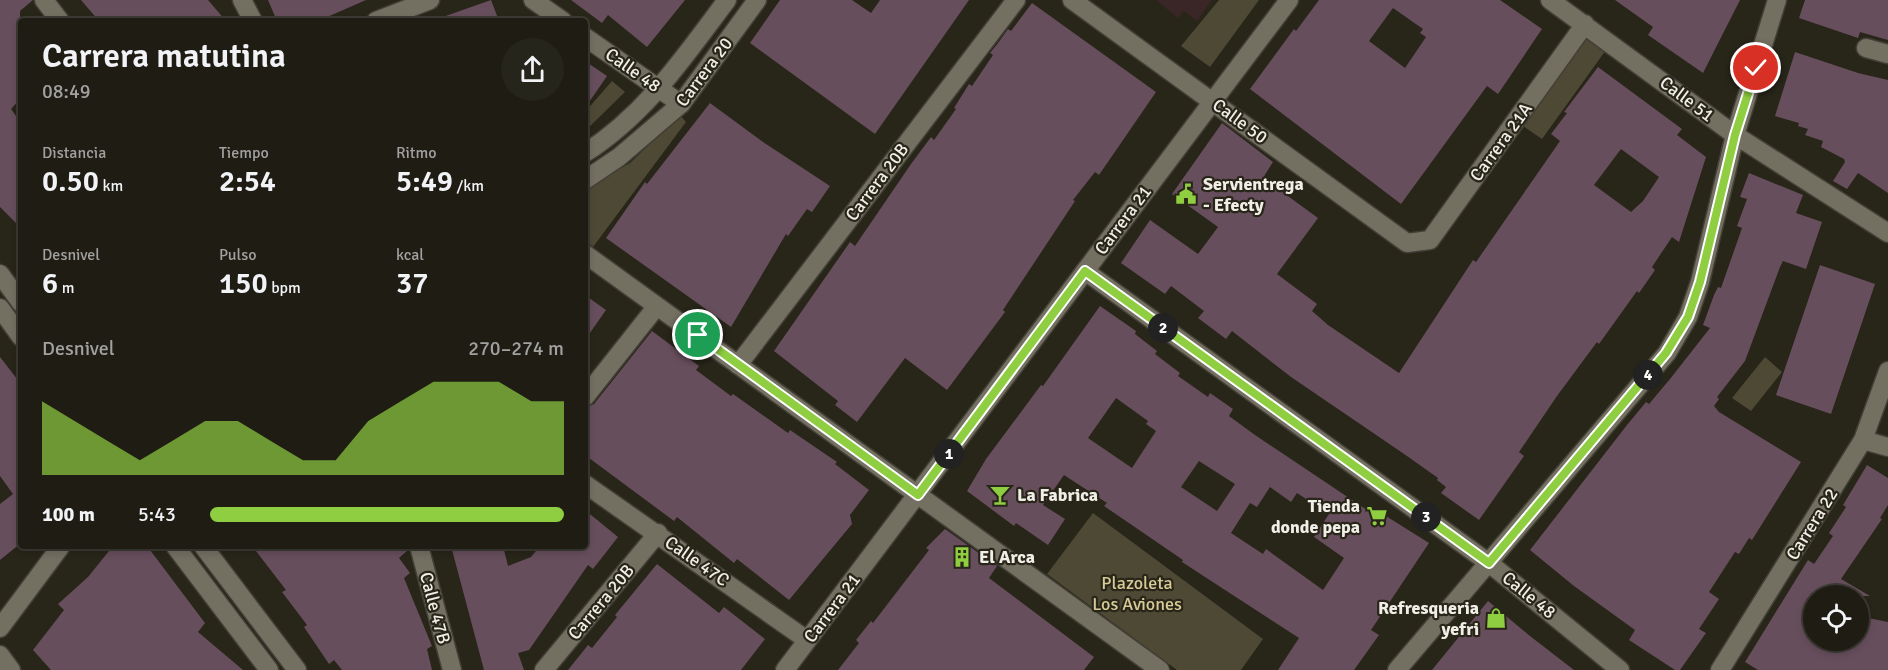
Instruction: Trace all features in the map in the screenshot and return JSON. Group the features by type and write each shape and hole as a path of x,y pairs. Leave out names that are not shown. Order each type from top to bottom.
{"street":[{"path":"44,0 58,18"},
{"path":"243,0 252,18"},
{"path":"383,18 430,0"},
{"path":"533,0 559,18"},
{"name":"Carrera 20","path":"588,151 629,119 660,89 727,0"},
{"name":"Carrera 20","path":"588,178 619,157 681,104 757,0"},
{"name":"Carrera 20B","path":"738,364 1016,0"},
{"name":"Calle 50","path":"1072,0 1407,243"},
{"name":"Carrera 21","path":"785,670 1289,0"},
{"name":"Calle 51","path":"1550,0 1586,24 1735,135 1888,233"},
{"path":"1397,670 1666,353 1688,317 1700,282 1735,135 1777,0"},
{"name":"Carrera 21A","path":"1407,243 1430,240 1586,24"},
{"name":"Calle 48","path":"588,38 681,104"},
{"path":"1866,48 1888,54"},
{"path":"588,256 1160,670"},
{"name":"Calle 48","path":"1085,271 1489,563 1620,670"},
{"path":"0,274 18,299"},
{"path":"588,393 657,306"},
{"path":"0,308 18,333"},
{"name":"Carrera 22","path":"1720,670 1863,440 1888,371"},
{"path":"1863,440 1888,447"},
{"name":"Calle 47C","path":"588,486 658,533 807,640"},
{"name":"Carrera 20B","path":"544,670 658,533"},
{"path":"0,628 59,549"},
{"path":"177,549 269,670"},
{"path":"204,549 297,670"},
{"name":"Calle 47B","path":"420,549 452,670"},
{"path":"0,655 11,670"}],"shaded area":[{"path":"1156,0 1212,0 1197,21 1184,11 1178,18"}],"green space":[{"path":"1219,0 1259,0 1210,67 1181,46"},
{"path":"1587,36 1606,50 1542,139 1523,126"},
{"path":"612,81 625,92 588,128 588,109"},
{"path":"680,115 686,122 593,247 588,243 588,187 630,163"},
{"path":"1765,357 1782,372 1751,411 1732,398"},
{"name":"Plazoleta Los Aviones","path":"1093,513 1263,639 1241,670 1177,670 1047,574"}],"building":[{"path":"0,0 33,0 20,11 20,18 18,18 18,101 11,109 18,119 18,225 0,207"},
{"path":"81,0 208,0 223,18 96,18"},
{"path":"268,0 366,0 325,18 276,18"},
{"path":"491,0 498,18 440,18"},
{"path":"571,0 685,0 647,47 608,15 602,23"},
{"path":"780,0 852,0 871,13 880,0 969,0 875,134 750,43"},
{"path":"1319,0 1500,0 1542,29 1498,94 1487,86 1401,204 1250,89 1294,29 1296,31","holes":["1393,8 1423,29 1420,33 1426,37 1405,68 1369,41"]},
{"path":"1615,0 1740,0 1703,73 1648,35 1653,27"},
{"path":"1805,0 1888,0 1888,40 1860,32 1858,38 1799,18"},
{"path":"1032,3 1156,92 1099,175 1095,172 1073,200 1075,201 1003,310 1005,312 947,390 905,358 857,422 835,405 838,401 774,351 850,242 855,246 931,137 934,140 956,109 954,108 969,84 972,86 993,55 990,53 1008,29 1011,31"},
{"path":"1795,52 1858,73 1888,80 1888,193 1858,173 1847,189 1833,181 1845,162 1844,159 1821,147 1823,141 1805,135 1808,129 1798,126 1799,123 1775,116"},
{"path":"588,63 607,76 588,104"},
{"path":"1598,67 1682,129 1677,135 1706,157 1679,242 1672,237 1652,267 1655,270 1639,293 1637,291 1599,344 1597,342 1557,396 1519,452 1524,456 1479,520 1441,493 1446,487 1437,480 1438,478 1291,377 1232,331 1226,339 1198,318 1204,311 1171,286 1165,294 1121,263 1150,220 1198,254 1218,227 1172,194 1222,123 1273,162 1263,178 1318,218 1277,274 1317,304 1312,311 1328,325 1399,373 1473,260 1476,262 1560,141 1551,134 1567,113 1564,112","holes":["1621,149 1659,177 1643,201 1631,212 1594,185"]},
{"path":"710,103 763,142 830,186 812,212 807,209 788,236 786,234 731,327 606,238 645,182 647,184"},
{"path":"1749,173 1803,195 1796,213 1822,222 1806,269 1783,261 1745,361 1717,397 1719,399 1714,406 1719,412 1801,462 1752,540 1749,538 1739,554 1735,552 1709,592 1719,599 1699,629 1706,633 1680,670 1675,670 1629,640 1635,630 1574,586 1530,550 1627,425 1646,402 1649,404 1710,328 1703,325 1714,295 1718,287 1721,288 1742,228 1737,226 1747,199 1740,197"},
{"path":"1820,265 1875,284 1831,414 1776,395"},
{"path":"588,297 606,310 588,336"},
{"path":"1100,306 1136,331 1135,334 1157,351 1155,354 1180,373 1178,376 1208,397 1210,393 1233,409 1229,416 1255,435 1367,510 1370,506 1429,543 1371,630 1379,635 1354,670 1278,670 1299,638 1182,562 1183,560 1104,506 1107,503 1064,475 1043,505 1065,519 1048,545 1016,523 1014,526 967,491 986,459 1041,385 1043,386","holes":["1116,398 1148,421 1146,424 1156,431 1132,468 1088,438","1199,461 1235,484 1217,511 1181,487","1270,487 1291,502 1297,493 1329,514 1314,537 1344,558 1323,590 1266,549 1263,554 1231,533 1250,503 1257,507"]},
{"path":"652,331 699,366 696,370 731,396 733,394 788,433 790,430 837,462 835,464 869,490 850,515 852,524 789,600 737,559 734,563 677,517 674,521 588,457 588,407 594,404"},
{"path":"0,357 18,380 18,545 0,560 0,504 13,494 0,476"},
{"path":"1867,465 1888,478 1888,505 1880,518 1882,519 1841,579 1851,585 1803,585 1803,651 1869,651 1869,618 1888,622 1888,670 1758,670 1745,662 1808,560 1814,564 1833,536 1829,533 1846,507 1843,505"},
{"path":"588,512 618,537 593,569 588,565 529,650 518,653 524,670 484,670 452,549 504,549 508,566 531,557 538,549 588,549"},
{"path":"945,529 997,566 989,578 1094,657 1084,670 838,670 859,643 856,640 871,621 873,623 929,550 926,548"},
{"path":"111,549 149,549 205,623 198,632 243,670 51,670 33,650 64,610 58,604 88,577"},
{"path":"254,549 408,549 399,558 410,573 404,578 432,646 427,649 432,670 342,670 334,660 329,664 304,627 307,625 282,592 286,590"},
{"path":"657,564 719,613 724,607 765,639 741,670 568,670 588,645 592,648 617,617 615,615"},
{"path":"1488,601 1530,636 1574,670 1432,670"}],"place":[{"name":"Servientrega - Efecty","path":"1186,194"},
{"name":"La Fabrica","path":"1000,495"},
{"name":"Tienda donde pepa","path":"1377,516"},
{"name":"El Arca","path":"962,557"},
{"name":"Refresqueria yefri","path":"1496,618"}],"route":[{"path":"698,335 918,495 1085,271 1489,563 1666,353 1688,317 1700,282 1735,135 1756,68"}]}
